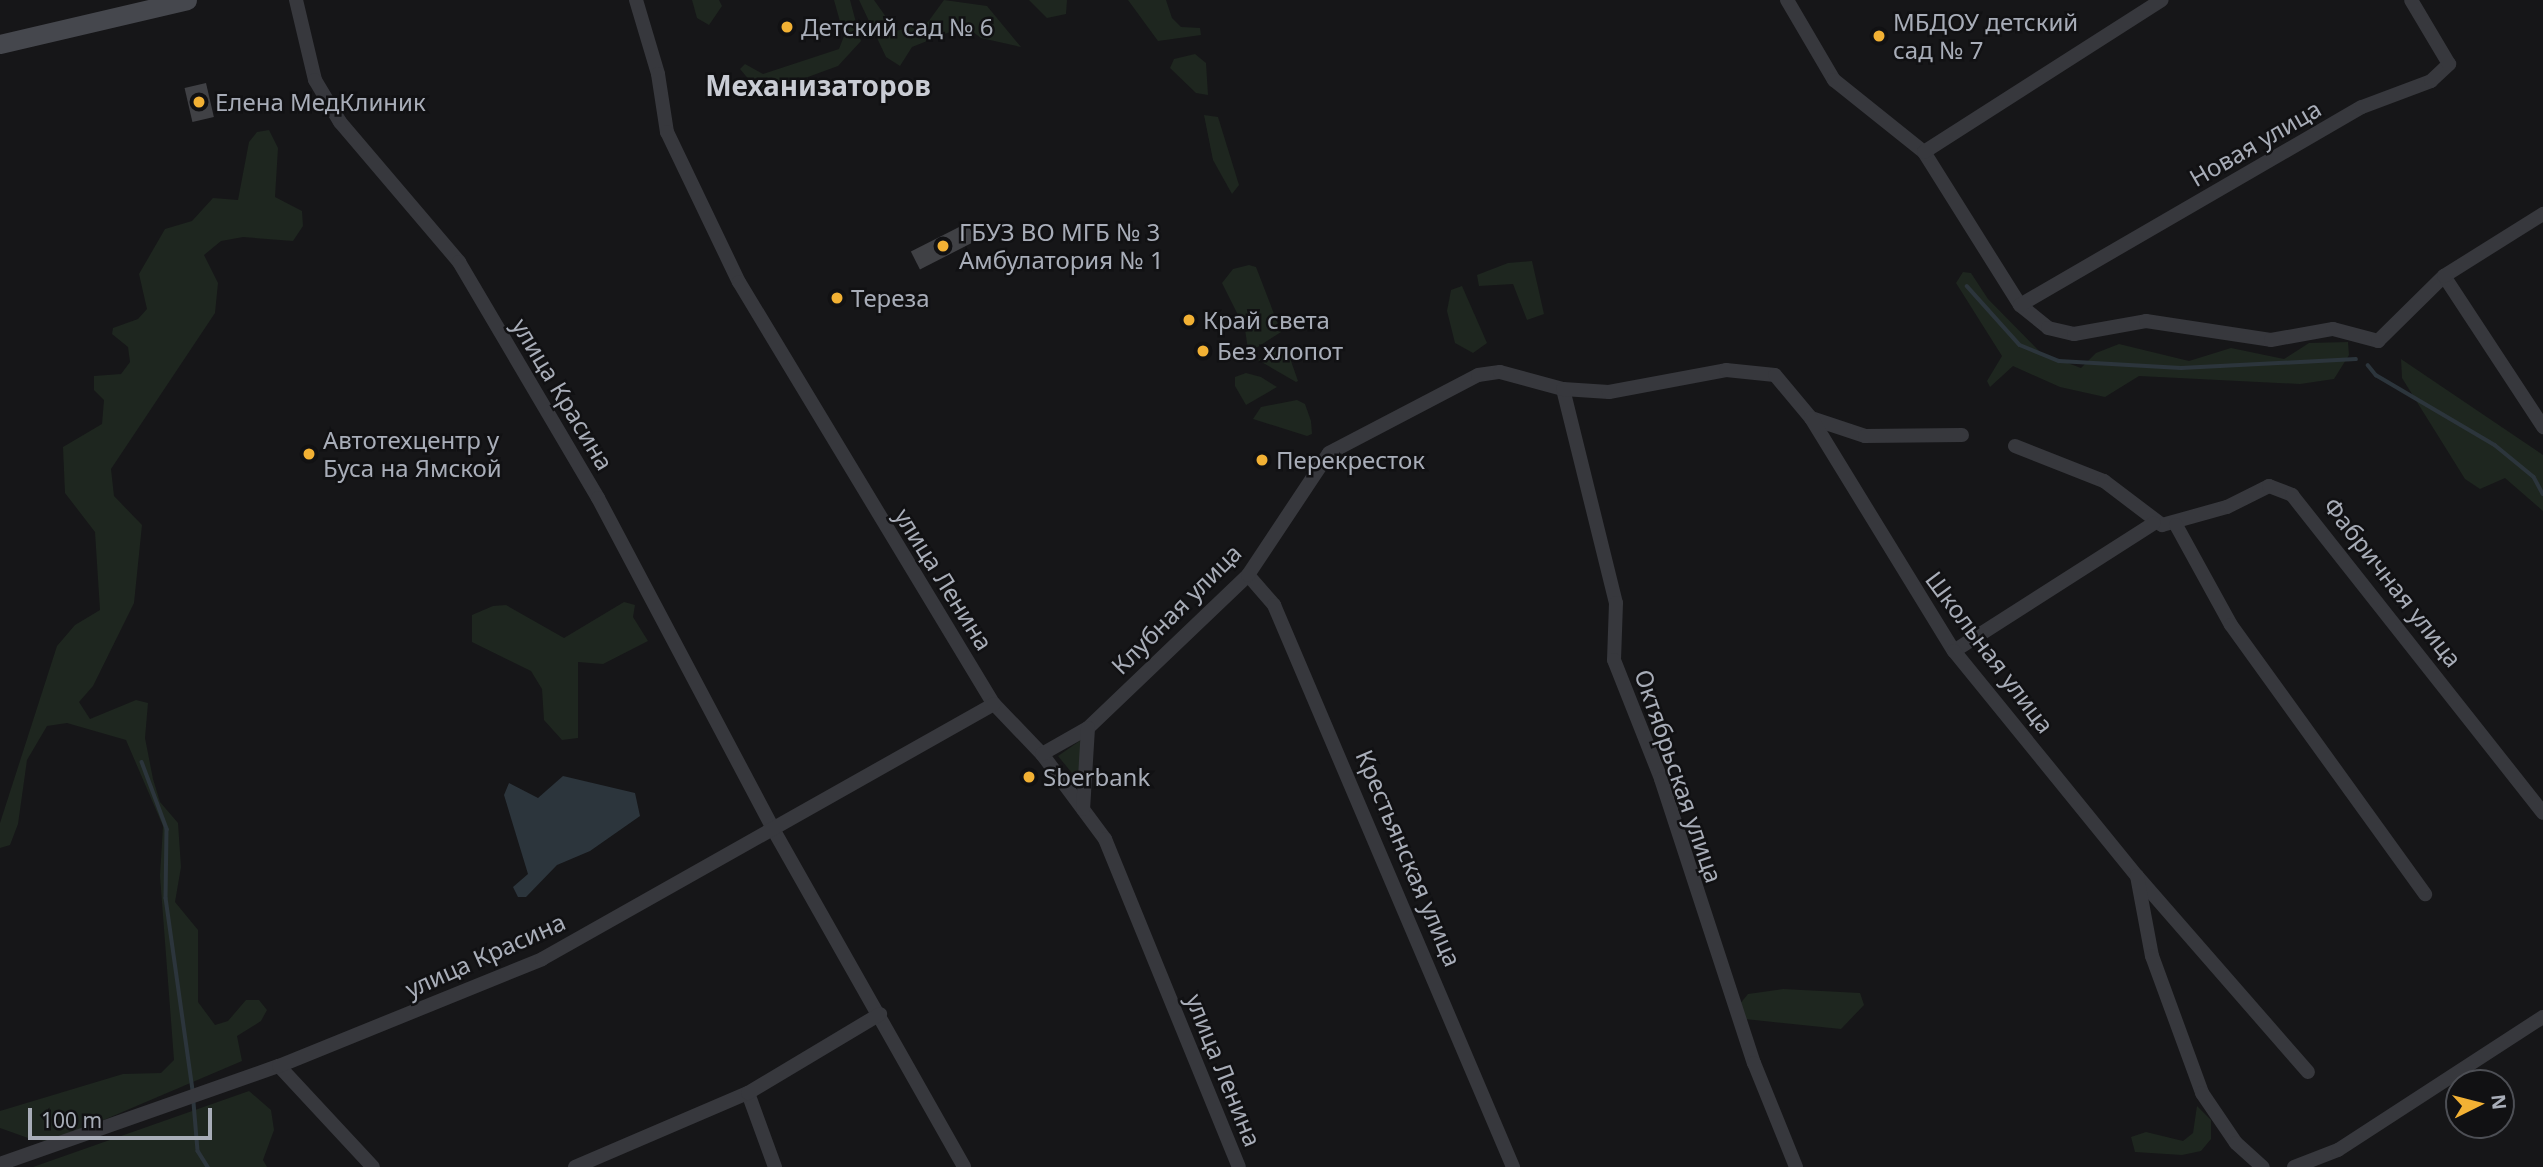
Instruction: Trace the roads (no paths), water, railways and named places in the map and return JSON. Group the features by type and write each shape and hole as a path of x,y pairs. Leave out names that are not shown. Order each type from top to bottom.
{"main road":[{"path":"0,44 187,0"}],"street":[{"name":"улица Красина","path":"296,0 315,80 340,122 459,262 598,498 774,829 964,1167"},
{"name":"улица Ленина","path":"636,0 667,132 738,282 994,704 1042,754 1105,839 1239,1167"},
{"path":"1787,0 1834,80 1924,152 2020,305 2048,328 2074,334 2147,321 2271,340 2333,329 2378,341 2444,276 2543,214"},
{"path":"1924,152 2162,0"},
{"name":"Новая улица","path":"2020,305 2362,107 2431,81 2449,64 2411,0"},
{"path":"2444,276 2543,427"},
{"name":"Клубная улица","path":"1042,754 1088,729 1248,575 1329,453 1478,375 1500,372 1563,389 1609,392 1726,370 1776,375"},
{"name":"Школьная улица","path":"1776,375 1811,418 1954,651 2137,876 2308,1072"},
{"name":"Октябрьская улица","path":"1563,389 1616,603 1614,660 1661,779 1754,1063 1796,1167"},
{"path":"1811,418 1865,436 1962,435"},
{"path":"1954,651 2154,523 2104,481 2015,446"},
{"name":"Фабричная улица","path":"2154,523 2176,525 2269,486 2292,495 2543,813"},
{"path":"2176,525 2231,625 2425,894"},
{"name":"Крестьянская улица","path":"1248,575 1275,605 1513,1167"},
{"name":"улица Красина","path":"0,1164 279,1066 542,959 994,704"},
{"path":"1083,809 1088,729"},
{"name":"Школьная улица","path":"2137,876 2152,956 2202,1093 2236,1143 2263,1167"},
{"path":"575,1167 747,1093 880,1014"},
{"path":"2294,1167 2338,1150 2543,1017"},
{"path":"279,1066 373,1167"},
{"path":"747,1093 775,1167"}],"waterway":[{"path":"1967,286 2020,345 2059,361 2181,368 2356,359"},
{"path":"2368,365 2376,375 2495,445 2534,477 2543,494"},
{"path":"142,762 167,829 166,898 193,1091"},
{"path":"194,1103 198,1151 208,1167"}],"place":[{"name":"Детский сад № 6","path":"787,27"},
{"name":"МБДОУ детский сад № 7","path":"1879,36"},
{"name":"Елена МедКлиник","path":"199,102"},
{"name":"ГБУЗ ВО МГБ № 3 Амбулатория № 1","path":"943,246"},
{"name":"Тереза","path":"837,298"},
{"name":"Край света","path":"1189,320"},
{"name":"Без хлопот","path":"1203,351"},
{"name":"Автотехцентр у Буса на Ямской","path":"309,454"},
{"name":"Перекресток","path":"1262,460"},
{"name":"Sberbank","path":"1029,777"}],"district":[{"name":"Механизаторов","path":"818,85"}]}
